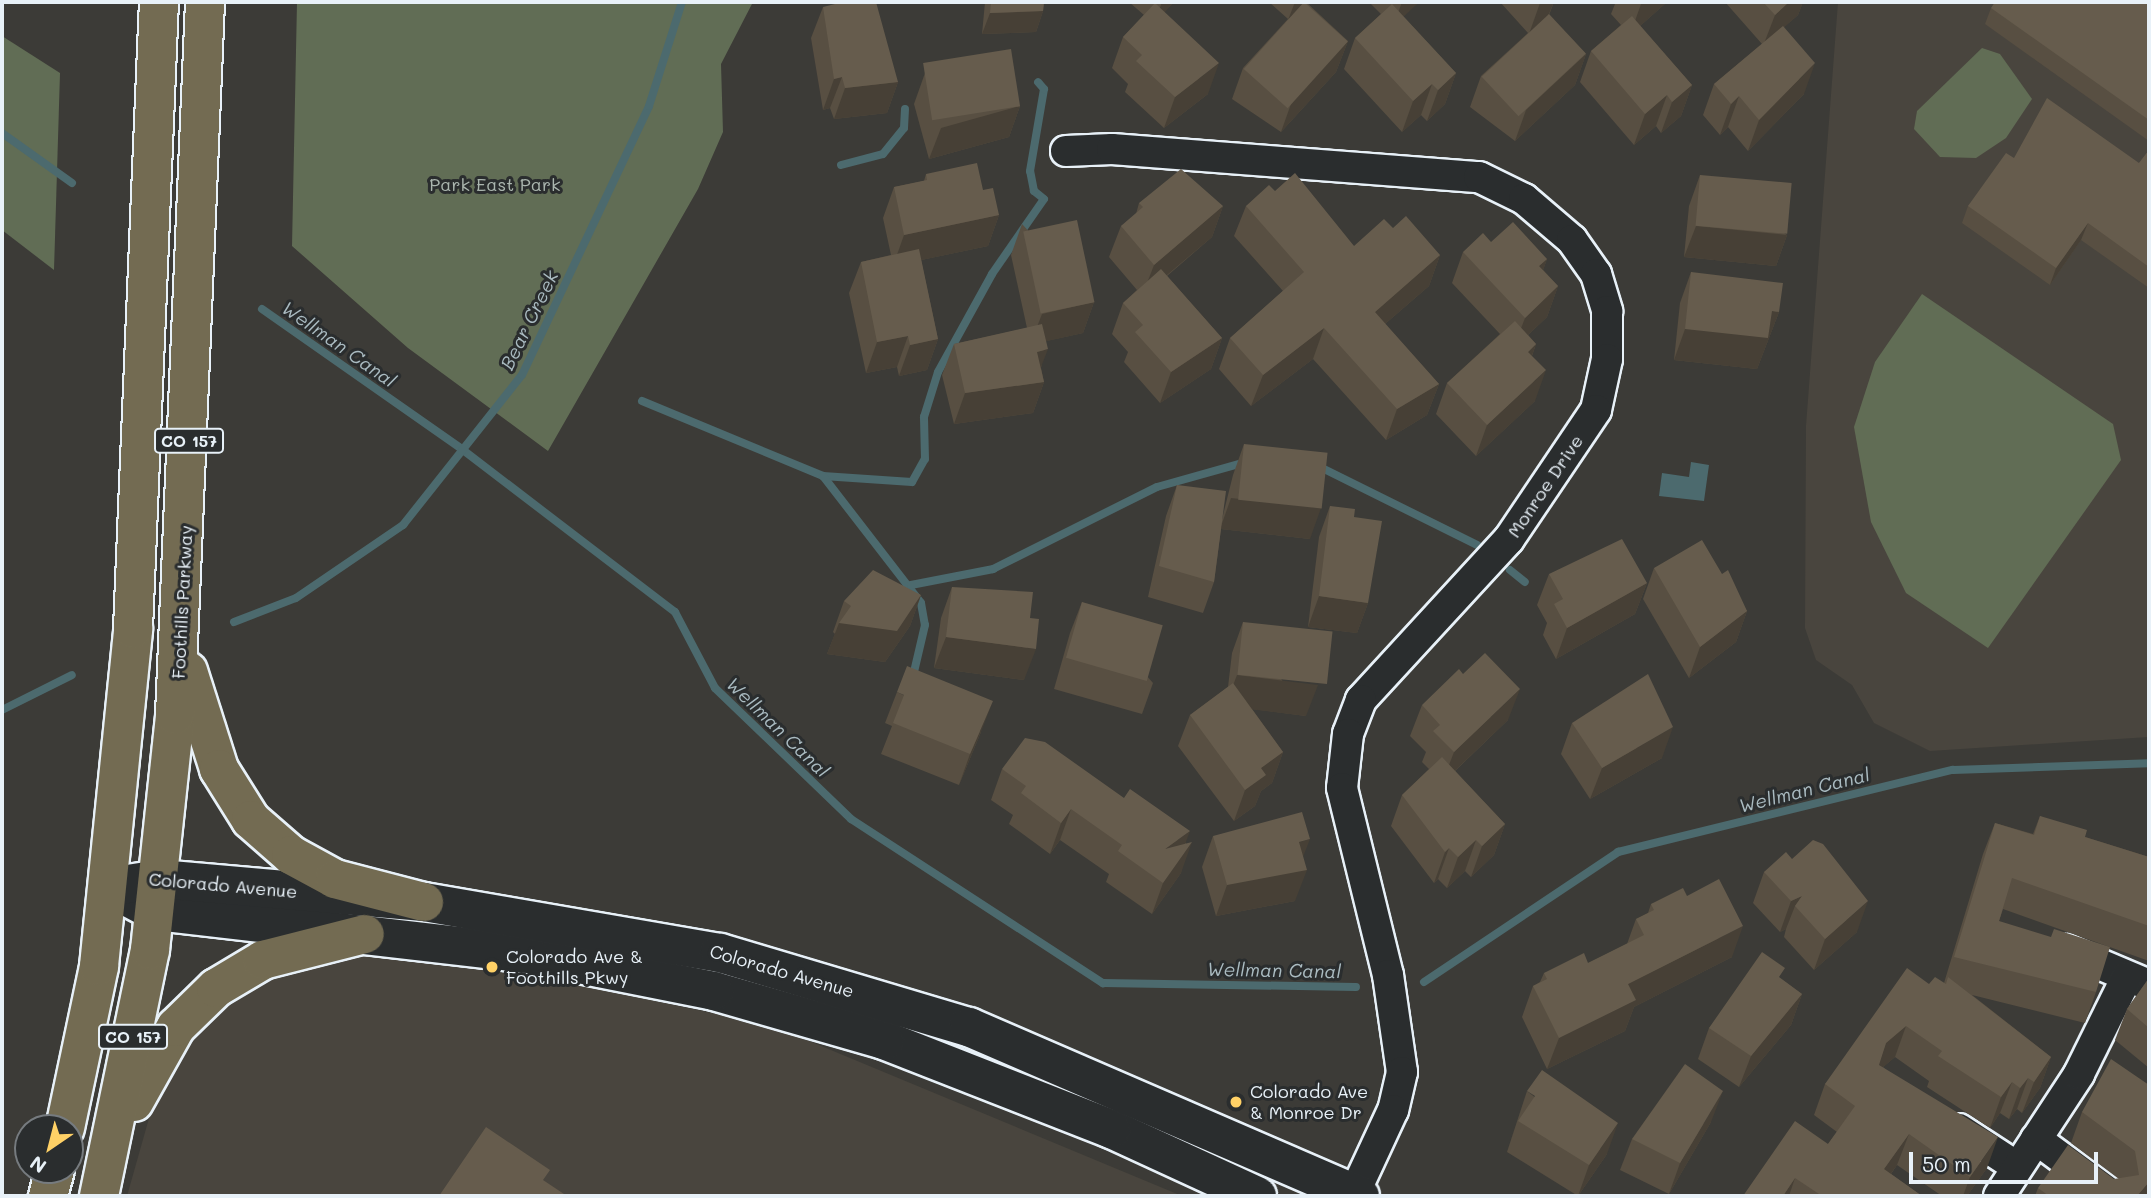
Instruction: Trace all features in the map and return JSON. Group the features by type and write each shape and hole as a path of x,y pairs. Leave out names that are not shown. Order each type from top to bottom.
{"highway":[{"name":"CO 157","path":"68,1114 109,887 141,499 159,2"},
{"name":"Foothills Parkway","path":"104,1179 156,895 185,556 205,2"},
{"path":"185,556 188,671 206,738 233,797 272,839 314,868 424,902"},
{"path":"104,1179 157,1054 194,1006 263,960 365,934"}],"main road":[{"name":"Colorado Avenue","path":"109,887 365,934 528,954 701,989 884,1040 1111,1129 1253,1195"},
{"name":"Colorado Avenue","path":"156,895 424,902 720,953 879,999 1081,1071 1353,1195"}],"street":[{"name":"Monroe Drive","path":"1066,152 1111,149 1479,177 1524,199 1572,240 1596,274 1607,311 1605,377 1589,422 1510,539 1361,700 1348,734 1342,788 1388,975 1402,1072 1393,1110 1353,1195"},
{"path":"1999,1196 2138,981 2103,961 2038,940"},
{"path":"1936,1114 2017,1167"},
{"path":"2036,1139 2113,1196"}],"shaded area":[{"path":"1838,2 2149,2 2149,737 1930,751 1874,723 1852,685 1816,660 1805,628 1806,426"},
{"path":"355,954 552,979 773,1026 1182,1196 127,1196 157,1090 185,1036 251,978"}],"green space":[{"name":"Park East Park","path":"297,2 753,2 721,64 723,132 698,189 548,451 408,348 292,246"},
{"path":"2,36 60,73 54,270 2,230"},
{"path":"1982,48 2000,54 2032,99 2006,138 1976,158 1940,157 1914,129 1917,111"},
{"path":"1922,294 2113,424 2121,460 1988,648 1906,593 1871,522 1854,427 1875,362"}],"water":[{"path":"1691,462 1709,465 1704,501 1659,496 1662,473 1689,477"}],"building":[{"path":"843,2 876,2 898,82 845,88 842,77 834,79 823,7"},
{"path":"991,2 1044,2 1043,11 990,13"},
{"path":"1304,2 1348,41 1288,108 1244,69"},
{"path":"1763,2 1789,2 1775,15"},
{"path":"1995,2 2145,2 2149,5 2149,120 1991,8"},
{"path":"1155,3 1219,63 1175,97 1136,61 1142,55 1123,37"},
{"path":"1392,4 1456,73 1438,90 1432,84 1413,101 1355,38"},
{"path":"1549,14 1586,53 1519,116 1482,77"},
{"path":"1632,16 1692,85 1672,102 1667,95 1645,114 1591,51"},
{"path":"1783,26 1815,63 1759,120 1739,96 1731,104 1714,84"},
{"path":"1011,49 1020,106 932,120 923,63"},
{"path":"2047,98 2139,163 2149,150 2149,267 2088,223 2056,268 1968,206 2006,153 2014,158"},
{"path":"977,163 983,190 993,188 999,215 904,235 894,187 927,180 926,174"},
{"path":"1181,169 1223,206 1154,265 1121,226 1143,207 1139,203"},
{"path":"1295,173 1354,246 1384,219 1393,228 1406,216 1440,255 1375,312 1439,384 1397,409 1324,328 1263,375 1230,338 1304,272 1246,206 1269,185 1275,191"},
{"path":"1700,175 1792,183 1787,234 1696,226"},
{"path":"1077,220 1094,302 1041,314 1023,231"},
{"path":"1513,222 1547,259 1539,266 1558,286 1525,318 1463,252 1483,233 1491,242"},
{"path":"919,249 938,339 910,345 908,336 877,342 861,262"},
{"path":"1161,269 1222,338 1171,372 1135,332 1143,325 1123,303"},
{"path":"1691,272 1783,283 1779,312 1772,311 1768,338 1685,329"},
{"path":"1515,321 1536,344 1528,352 1546,370 1487,425 1447,383"},
{"path":"1042,324 1048,349 1037,352 1044,382 965,393 954,344"},
{"path":"1244,444 1328,453 1322,508 1238,500"},
{"path":"1177,485 1226,491 1214,582 1159,566"},
{"path":"1330,506 1355,509 1354,517 1382,521 1368,603 1319,596"},
{"path":"1622,539 1647,583 1567,628 1554,604 1563,599 1549,574"},
{"path":"1702,540 1722,574 1728,570 1747,611 1700,647 1654,568"},
{"path":"873,570 921,595 897,631 839,623 851,606 844,601"},
{"path":"952,587 1033,592 1030,618 1039,619 1036,649 946,637"},
{"path":"1082,602 1163,625 1147,681 1066,658"},
{"path":"1243,622 1333,631 1327,684 1237,675"},
{"path":"1485,653 1520,689 1454,752 1433,731 1440,725 1422,705 1459,669 1463,674"},
{"path":"907,666 993,701 970,754 893,723 904,695 897,692"},
{"path":"1648,674 1673,727 1602,768 1572,723"},
{"path":"1233,683 1283,752 1261,768 1266,775 1245,790 1190,715"},
{"path":"1025,738 1045,742 1124,798 1130,789 1190,831 1165,849 1192,842 1163,883 1118,851 1122,845 1071,809 1061,823 1021,793 1026,786 1002,769"},
{"path":"1442,757 1505,824 1482,846 1476,840 1458,857 1449,848 1445,852 1402,795"},
{"path":"1302,812 1310,839 1299,842 1307,870 1227,885 1213,836"},
{"path":"2040,816 2087,830 2085,837 2149,857 2149,926 2012,878 1999,921 2051,937 2054,929 2110,947 2096,992 1954,957 1995,823 2034,835"},
{"path":"1813,840 1823,844 1868,901 1825,939 1795,906 1802,896 1791,901 1764,872 1786,852 1792,859"},
{"path":"1719,879 1743,926 1628,984 1636,1000 1559,1038 1533,986 1547,979 1544,973 1584,953 1588,963 1644,935 1636,919 1654,910 1651,904 1683,888 1687,896"},
{"path":"1762,952 1785,968 1779,977 1802,994 1751,1056 1709,1028"},
{"path":"1907,968 1929,984 1935,977 1946,984 1948,977 2051,1057 2034,1082 2028,1078 2020,1088 2012,1082 2001,1097 1938,1056 1942,1051 1906,1026 1886,1043 1879,1065 1998,1137 1970,1177 1909,1134 1884,1169 1922,1196 1822,1196 1795,1178 1783,1196 1743,1196 1795,1121 1828,1144 1855,1106 1825,1084"},
{"path":"2149,978 2149,1028 2127,1009"},
{"path":"2111,1059 2149,1085 2149,1182 2137,1196 2049,1196 2038,1188 2068,1145 2114,1179 2139,1175 2135,1151 2082,1112"},
{"path":"1685,1064 1723,1091 1680,1163 1632,1139"},
{"path":"1542,1070 1618,1123 1589,1165 1518,1121 1535,1096 1527,1091"},
{"path":"486,1127 550,1170 543,1180 567,1196 439,1196"}],"waterway":[{"name":"Bear Creek","path":"234,622 296,598 403,525 522,375 649,106 682,2"},
{"path":"642,401 823,476 912,482 925,459 924,417 938,372 992,274 1044,199 1034,191 1030,171 1044,89 1038,82"},
{"path":"841,165 883,154 904,128 905,109"},
{"name":"Wellman Canal","path":"2,133 72,183"},
{"name":"Wellman Canal","path":"262,309 463,450 675,612 715,688 851,819 1103,983 1356,987"},
{"path":"911,585 993,569 1157,487 1246,462"},
{"path":"1318,466 1477,545"},
{"path":"823,476 921,603 925,625 913,676"},
{"path":"1510,570 1525,582"},
{"name":"Bear Creek","path":"2,710 72,675"},
{"name":"Wellman Canal","path":"1424,982 1618,852 1953,770 2149,763"}],"place":[{"name":"Colorado Ave & Foothills Pkwy","path":"492,967"},
{"name":"Colorado Ave & Monroe Dr","path":"1236,1102"}]}
